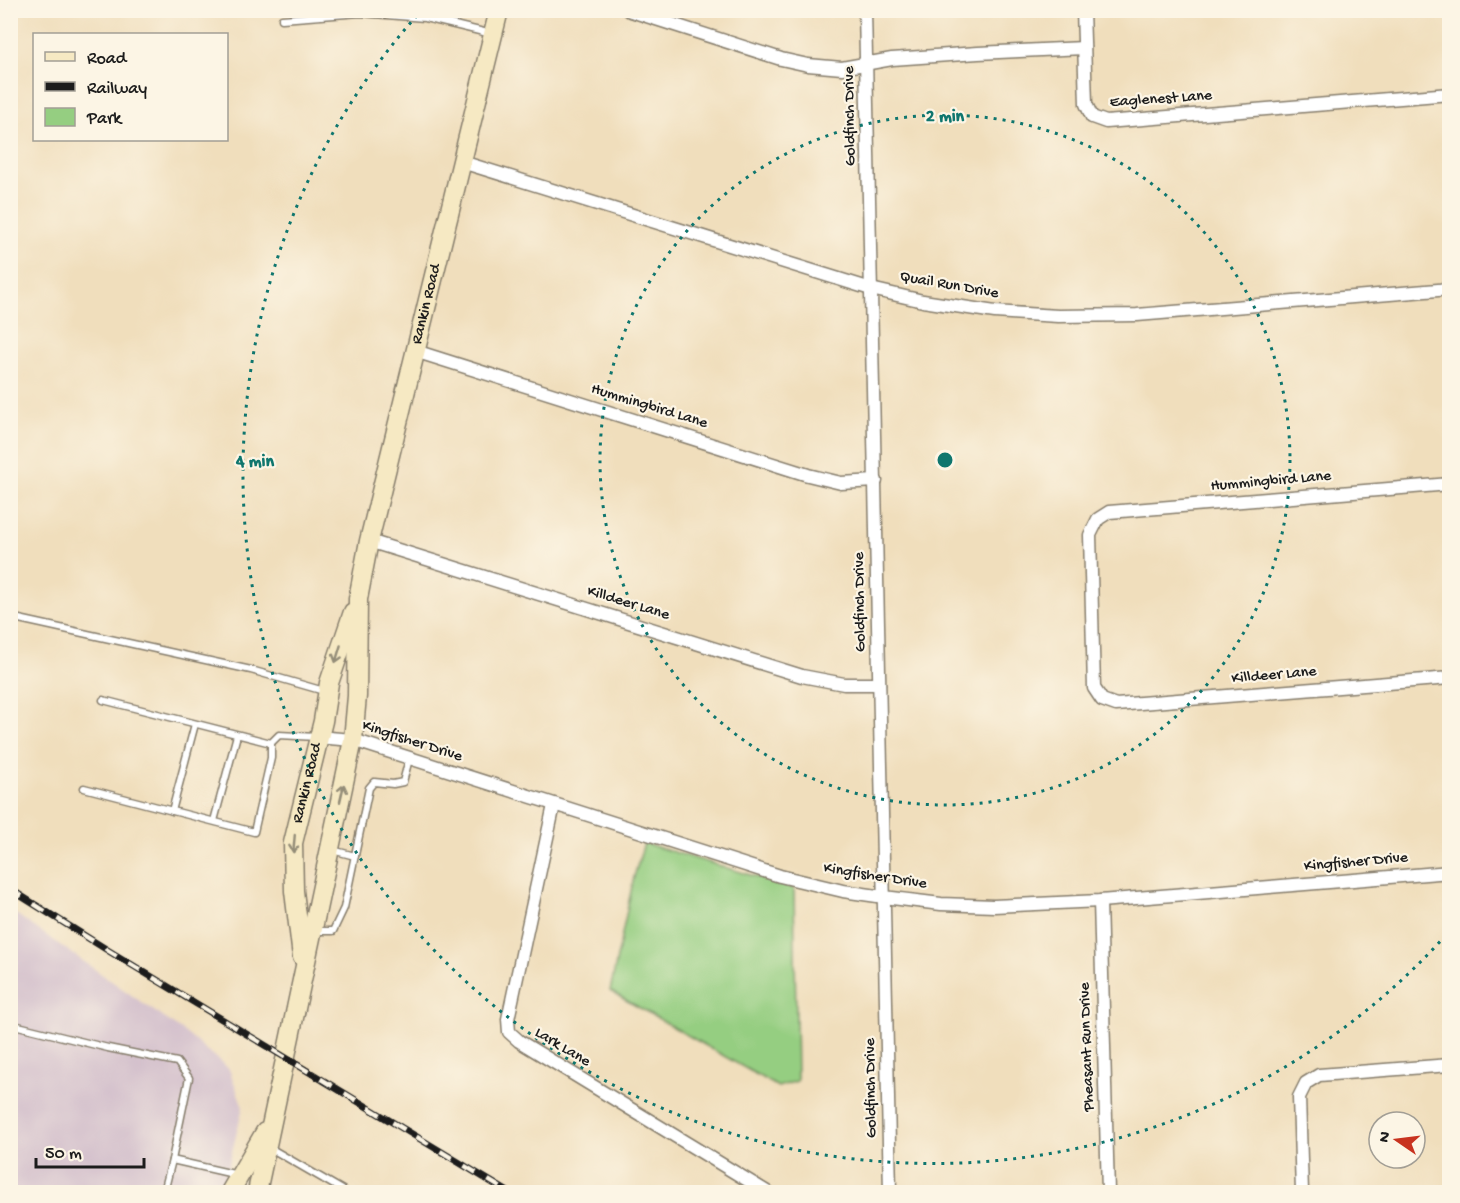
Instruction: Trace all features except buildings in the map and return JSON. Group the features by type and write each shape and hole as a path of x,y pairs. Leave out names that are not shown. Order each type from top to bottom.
{"street":[{"name":"Rankin Road","path":"257,1192 353,740 357,696 358,599 369,541 499,10"},
{"path":"628,10 781,58 808,65 842,68 892,59 1084,48"},
{"name":"Goldfinch Drive","path":"865,10 890,1192"},
{"name":"Eaglenest Lane","path":"1083,10 1086,104 1092,117 1106,122 1449,94"},
{"name":"Quail Run Drive","path":"462,162 870,289 923,301 985,310 1058,316 1137,315 1449,289"},
{"name":"Hummingbird Lane","path":"415,351 808,475 841,483 876,481"},
{"name":"Hummingbird Lane","path":"1102,700 1094,688 1090,535 1098,519 1109,512 1449,484"},
{"name":"Killdeer Lane","path":"369,541 802,676 844,684 879,684"},
{"name":"Rankin Road","path":"303,974 294,891 292,843 341,642 358,599"},
{"name":"Killdeer Lane","path":"1102,700 1116,705 1449,678"},
{"name":"Kingfisher Drive","path":"317,737 353,740 780,876 843,891 941,904 994,906 1100,901 1449,872"},
{"name":"Lark Lane","path":"554,805 508,1019 509,1032 519,1041 767,1192"},
{"name":"Pheasant Run Drive","path":"1100,901 1108,1192"},
{"path":"1302,1192 1299,1097 1306,1083 1319,1075 1449,1065"},
{"name":"Rankin Road","path":"230,1192 273,1117"}],"lane":[{"path":"282,19 360,12 425,18 493,34"},
{"path":"10,617 251,670 328,692"},
{"path":"103,700 271,743"},
{"path":"172,811 195,724"},
{"path":"214,822 237,735"},
{"path":"84,788 254,832 272,758 271,743 279,735 317,737"},
{"path":"312,931 333,931 344,908 369,788 374,782 393,784 403,782 409,759"},
{"path":"329,849 355,856"},
{"path":"10,1024 177,1062 189,1078 164,1192"},
{"path":"267,1146 346,1192"},
{"path":"172,1160 240,1175"}],"shaded area":[{"path":"10,910 184,1032 229,1069 243,1107 222,1192 11,1192"}],"green space":[{"path":"644,843 794,888 797,1081 778,1087 610,991 634,877"}],"railway":[{"path":"10,889 508,1192"}]}
